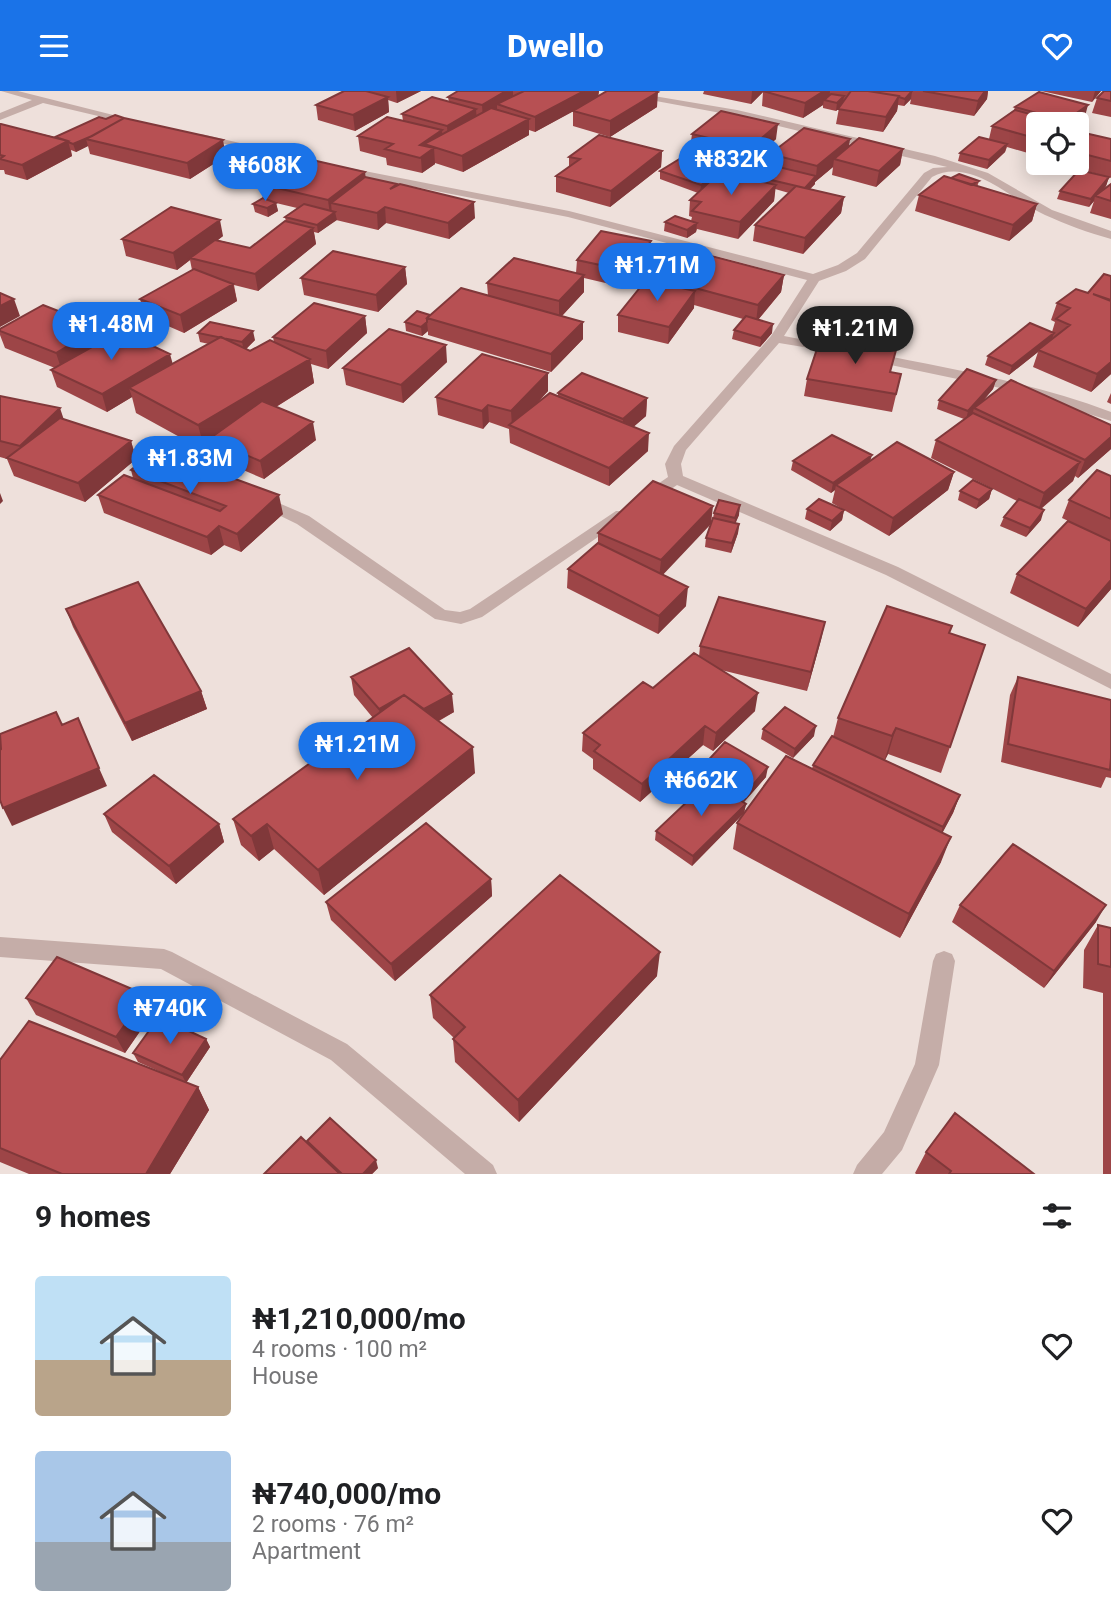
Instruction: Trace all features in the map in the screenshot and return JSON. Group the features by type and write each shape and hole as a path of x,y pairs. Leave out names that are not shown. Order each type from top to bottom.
{"street":[{"path":"6,91 146,125"},
{"path":"607,91 737,113 930,158 984,175 1048,212 1111,235"},
{"path":"0,117 39,100"},
{"path":"186,134 344,170 569,214 814,278 842,268 861,256 928,175 937,170 962,170"},
{"path":"676,479 673,464 679,449 776,338 814,278"},
{"path":"776,338 965,376 1087,407 1111,417"},
{"path":"92,439 183,468"},
{"path":"244,493 303,520 441,615 461,618 476,613 676,479"},
{"path":"676,479 892,571 1111,683"},
{"path":"0,947 164,959 339,1052 484,1174"},
{"path":"866,1174 893,1141 927,1065 944,961"}],"building":[{"path":"344,91 366,91 388,97 353,115 316,105"},
{"path":"458,91 506,91 482,105 448,97"},
{"path":"524,91 584,91 535,117 497,104"},
{"path":"607,91 658,92 610,121 573,111"},
{"path":"763,91 824,91 805,103"},
{"path":"851,91 899,96 886,117 838,109"},
{"path":"868,91 912,91 905,99"},
{"path":"923,91 985,91 978,101"},
{"path":"1104,91 1111,91 1111,101 1097,98"},
{"path":"1039,92 1088,105 1078,112 1033,112 1015,107"},
{"path":"831,94 844,96 837,103 824,100"},
{"path":"432,97 476,109 447,126 402,114"},
{"path":"491,108 529,119 462,156 424,144"},
{"path":"1015,110 1026,113 1026,136 992,126"},
{"path":"721,111 778,124 750,148 692,134"},
{"path":"115,115 124,118 73,144 55,137 99,117 106,119"},
{"path":"387,117 442,130 420,145 434,148 420,158 385,149 393,144 358,136"},
{"path":"124,118 223,140 187,163 86,139"},
{"path":"0,124 68,141 22,165 0,159 4,156 0,155"},
{"path":"804,128 850,139 817,166 770,154"},
{"path":"1089,134 1111,139 1111,161 1089,155"},
{"path":"599,135 662,151 611,191 556,176 580,159 569,157"},
{"path":"979,137 1007,144 989,160 960,153"},
{"path":"859,138 903,149 879,171 834,159"},
{"path":"697,145 745,156 735,164 687,153"},
{"path":"686,155 739,167 735,171 687,160 721,172 701,185 660,171"},
{"path":"299,157 365,172 328,200 260,184"},
{"path":"750,160 816,176 805,188 737,172"},
{"path":"720,172 776,185 740,222 692,211 701,202 690,200"},
{"path":"1089,172 1109,177 1091,199 1060,191 1074,175 1089,175"},
{"path":"959,174 979,181 971,185 951,178"},
{"path":"944,176 1037,204 1013,225 919,195"},
{"path":"365,177 397,184 390,189 400,184 474,202 448,223 385,207 377,213 331,203"},
{"path":"1111,184 1111,201 1095,196"},
{"path":"796,186 844,197 805,238 755,225"},
{"path":"263,198 276,203 267,208 253,204"},
{"path":"304,204 335,212 317,225 285,217"},
{"path":"171,207 220,220 173,253 122,239"},
{"path":"675,216 697,223 687,230 665,222"},
{"path":"285,221 313,228 255,274 190,258 215,240 250,248"},
{"path":"601,231 651,241 628,271 577,260"},
{"path":"677,247 784,275 758,305 647,275"},
{"path":"333,251 405,267 376,295 301,278"},
{"path":"514,258 584,275 559,301 487,283"},
{"path":"194,269 233,284 180,315 140,299"},
{"path":"1104,274 1111,276 1111,300 1093,294 1111,301 1111,362 1097,374 1038,350 1070,325 1056,319 1070,308 1057,303 1076,289 1088,293"},
{"path":"646,280 695,291 669,327 618,315"},
{"path":"461,288 583,322 551,354 427,318"},
{"path":"0,293 14,299 0,306"},
{"path":"314,303 365,316 326,351 273,337"},
{"path":"43,305 99,327 56,353 0,331"},
{"path":"417,311 430,315 421,327 405,322"},
{"path":"746,316 773,324 761,338 734,330"},
{"path":"210,322 253,331 242,342 198,333"},
{"path":"1030,323 1054,333 1012,366 988,356"},
{"path":"389,329 446,345 401,385 343,368"},
{"path":"121,331 170,354 102,394 51,370"},
{"path":"221,337 250,351 270,340 310,359 198,425 129,388"},
{"path":"821,337 896,350 890,372 901,374 896,394 807,379"},
{"path":"482,354 548,373 511,411 488,405 482,411 436,397"},
{"path":"967,369 996,380 968,411 939,400"},
{"path":"582,373 647,398 623,419 558,393"},
{"path":"1011,380 1111,425 1111,437 1085,460 974,408"},
{"path":"550,393 649,433 609,468 509,425"},
{"path":"0,396 60,408 20,446 0,441"},
{"path":"262,401 313,422 260,461 209,439"},
{"path":"973,413 1080,462 1044,493 936,440"},
{"path":"60,418 131,441 78,483 7,458"},
{"path":"832,435 872,455 833,483 793,461"},
{"path":"897,442 954,472 893,518 836,485"},
{"path":"156,450 279,495 237,534 219,526 207,537 98,495 124,475 220,511 226,506 131,470"},
{"path":"1097,470 1111,476 1111,519 1069,500"},
{"path":"973,480 992,489 979,500 960,491"},
{"path":"653,481 713,506 661,560 598,533"},
{"path":"819,499 844,510 832,521 807,509"},
{"path":"1019,499 1044,510 1030,528 1004,517"},
{"path":"719,500 740,505 735,518 714,513"},
{"path":"713,518 739,524 732,543 706,538"},
{"path":"1068,521 1111,541 1111,580 1086,609 1017,574"},
{"path":"598,543 688,587 659,616 568,569"},
{"path":"138,582 201,691 125,723 66,609"},
{"path":"719,597 825,622 811,672 700,646"},
{"path":"887,606 952,626 949,633 985,645 950,747 896,728 892,736 838,718"},
{"path":"409,648 452,694 424,709 404,695 379,709 351,677"},
{"path":"694,653 758,693 716,733 705,726 642,784 594,751 600,745 583,733 643,682 653,688"},
{"path":"1018,677 1111,700 1110,770 1008,744"},
{"path":"404,695 473,747 318,870 267,824 251,836 233,819"},
{"path":"785,707 816,726 795,749 763,729"},
{"path":"56,712 62,725 78,718 99,768 3,808 0,800 0,734"},
{"path":"832,736 960,795 943,827 813,765"},
{"path":"725,742 768,767 746,793 702,767"},
{"path":"786,756 951,837 909,914 737,823"},
{"path":"154,775 219,824 169,866 104,814"},
{"path":"710,780 746,804 693,856 656,831"},
{"path":"426,823 491,879 391,964 326,902"},
{"path":"1013,844 1106,905 1054,971 960,905"},
{"path":"560,875 660,952 518,1100 453,1039 465,1027 430,995"},
{"path":"1098,925 1111,928 1111,967 1098,964"},
{"path":"57,957 146,995 116,1037 26,998"},
{"path":"159,1017 206,1039 182,1075 133,1053"},
{"path":"29,1021 198,1087 146,1174 62,1174 0,1148 0,1060"},
{"path":"955,1113 1034,1174 949,1174 951,1171 926,1152"},
{"path":"330,1118 376,1160 363,1174 342,1174 307,1141"},
{"path":"301,1137 340,1174 264,1174"}]}
